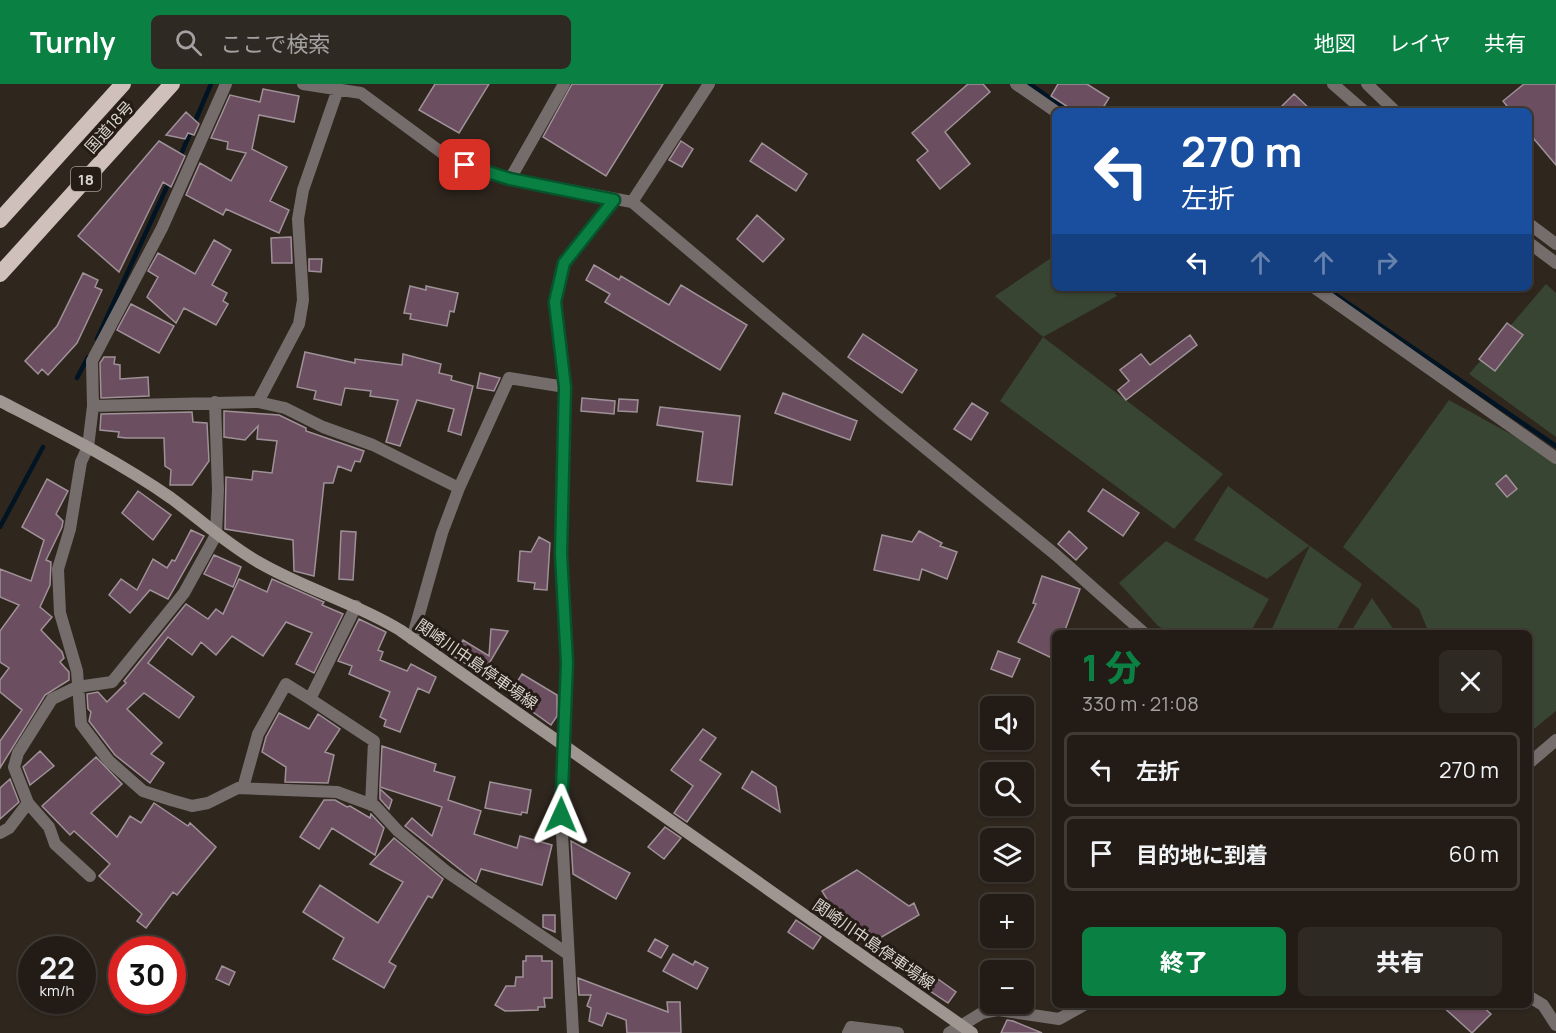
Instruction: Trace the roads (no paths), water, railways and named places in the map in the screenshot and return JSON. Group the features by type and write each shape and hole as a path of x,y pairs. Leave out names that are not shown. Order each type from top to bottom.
{"highway":[{"name":"国道18号","path":"0,220 123,84"},
{"name":"国道18号","path":"0,274 172,84"}],"main road":[{"name":"関崎川中島停車場線","path":"0,401 88,447 171,498 216,535 261,564 370,612 412,639 967,1030"}],"street":[{"path":"226,84 162,228 92,361 93,406 88,447 81,462 70,529 58,569 60,613 77,670 81,724 109,761 143,791 192,806 208,803 238,788 337,792 371,805 447,872 568,954"},
{"path":"303,84 361,93 445,155 465,165 510,179 632,202 1056,555 1141,630"},
{"path":"510,179 564,84"},
{"path":"632,202 710,84"},
{"path":"1016,84 1052,109"},
{"path":"1333,84 1361,108"},
{"path":"1367,84 1392,108"},
{"path":"258,402 299,324 303,300 298,219 303,190 338,89"},
{"path":"573,1033 561,815 562,744 567,663 561,554 565,387 555,302 564,263 614,200"},
{"path":"1532,226 1556,244"},
{"path":"1532,245 1556,263"},
{"path":"1319,291 1524,433 1556,458"},
{"path":"412,639 442,533 459,488 509,378 565,387"},
{"path":"90,876 55,844 49,827 28,803 14,768 18,753 52,699 77,687 112,682 184,593 216,535 218,490 215,402"},
{"path":"93,406 258,402 285,408 323,427 373,445 459,488"},
{"path":"310,699 356,606"},
{"path":"243,788 258,734 286,684 374,741 371,805"},
{"path":"1532,761 1556,740"},
{"path":"0,833 9,828 28,803"},
{"path":"1532,998 1543,1005 1556,1024"},
{"path":"949,1033 967,1030 982,1013 998,1010 1059,1019 1079,1008"},
{"path":"848,1033 851,1027 898,1033"}],"waterway":[{"path":"179,159 211,84"},
{"path":"1030,84 1064,108"},
{"path":"97,339 170,180"},
{"path":"1330,291 1556,446"},
{"path":"77,378 88,357"},
{"path":"0,527 43,447"}]}
